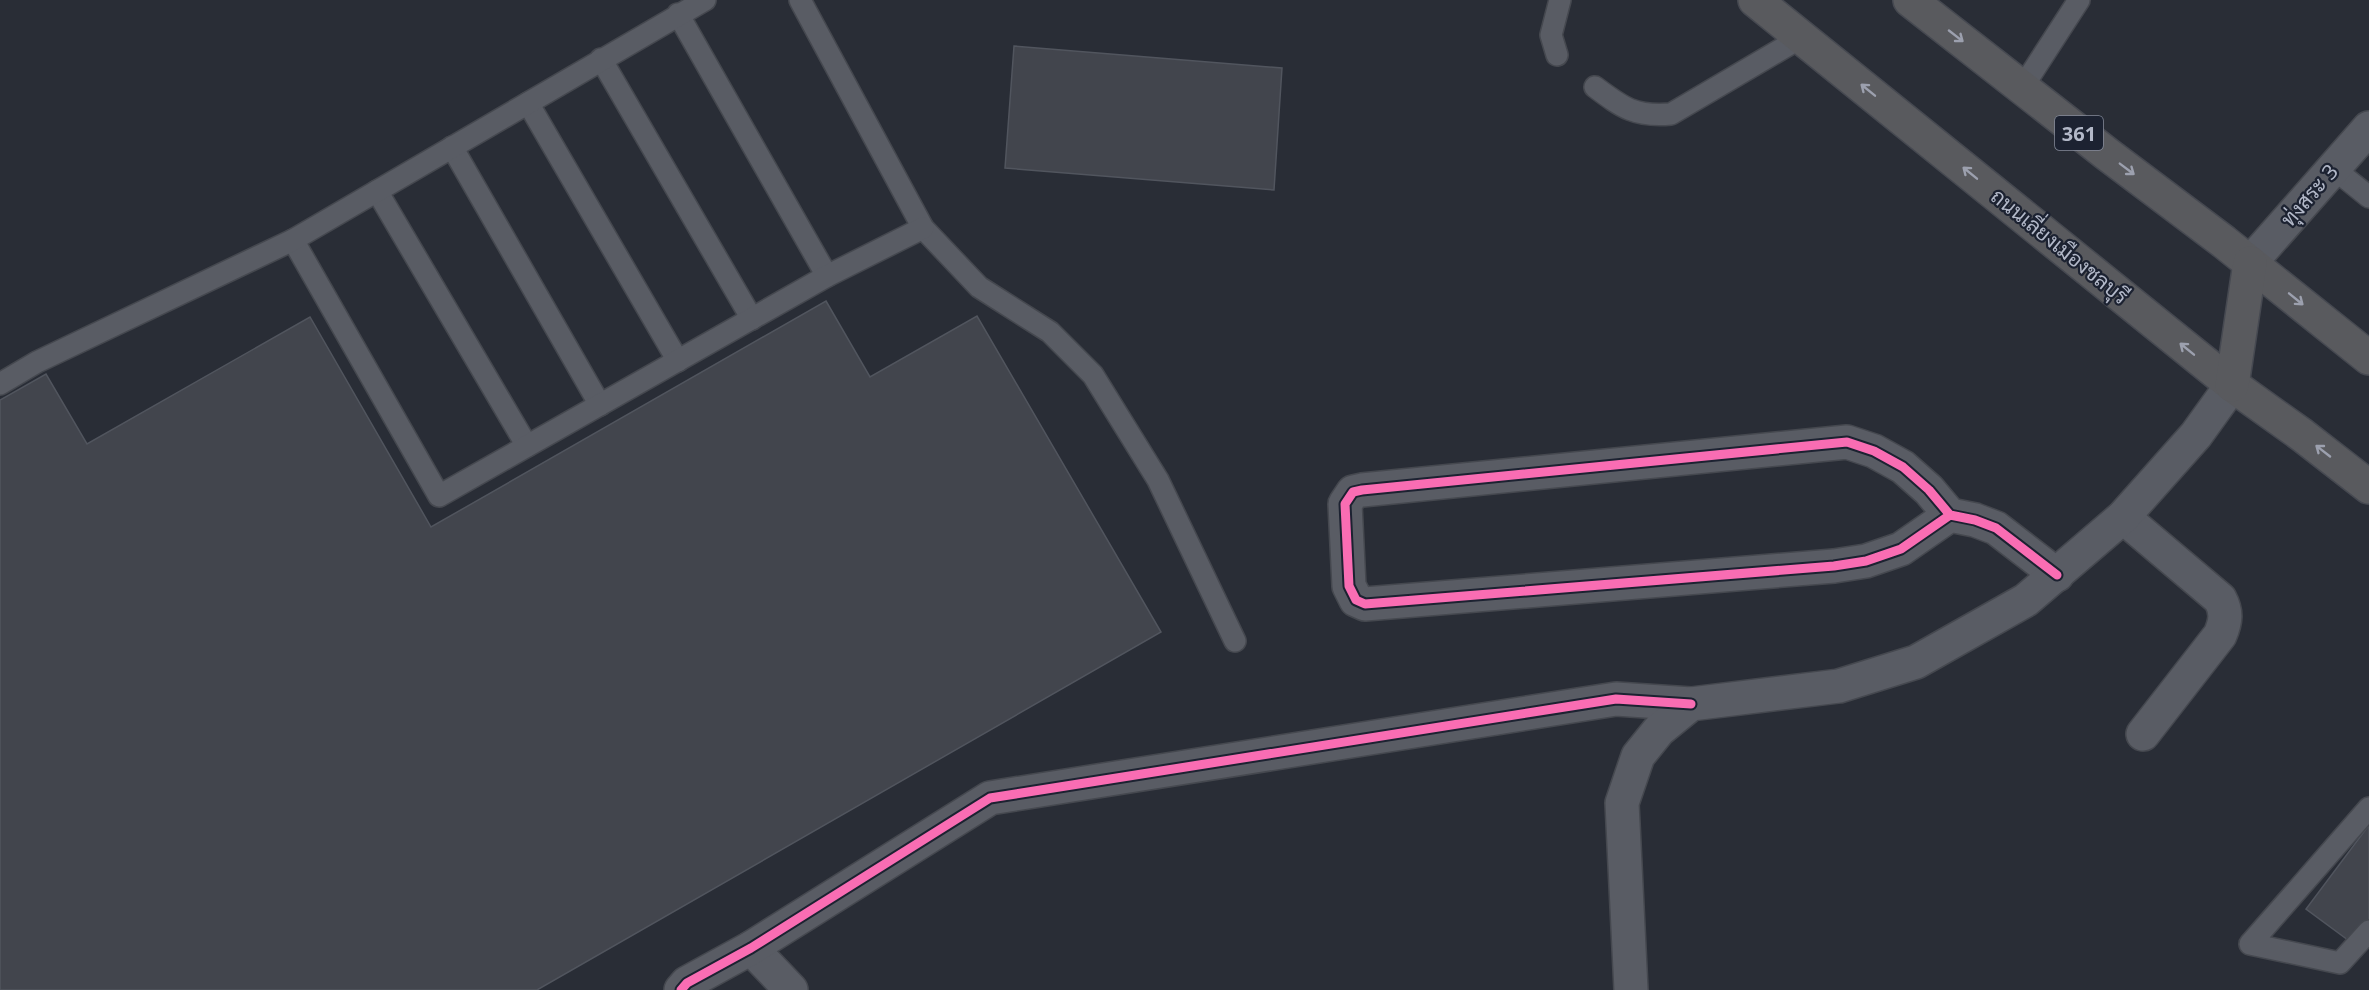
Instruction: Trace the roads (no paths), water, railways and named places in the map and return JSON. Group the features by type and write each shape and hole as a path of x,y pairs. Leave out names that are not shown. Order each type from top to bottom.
{"highway":[{"name":"ถนนเลี่ยงเมืองชลบุรี","path":"1755,0 2232,385 2369,487"},
{"name":"361","path":"1910,0 2368,353"},
{"path":"2232,385 2250,263"}],"street":[{"name":"ทุ่งสระ 3","path":"2250,263 2369,128"},
{"path":"681,990 687,983 751,948 990,798 1616,699 1691,704 1839,686 1917,662 2026,600 2123,517 2196,435 2232,385"},
{"path":"1950,515 1901,549 1866,561 1834,566 1365,604 1356,600 1349,586 1345,504 1353,492 1847,442 1874,451 1903,467 1929,490 1950,515 1975,520 1996,528 2057,575"},
{"path":"2123,517 2220,599 2226,610 2225,622 2220,634 2143,734"},
{"path":"1631,990 1622,803 1638,756 1659,730 1691,704"},
{"path":"751,948 791,990"}],"lane":[{"path":"0,384 37,362 293,240 705,0"},
{"path":"800,0 923,228 979,287 1050,332 1093,375 1158,480 1235,641"},
{"path":"1557,55 1551,35 1560,0"},
{"path":"2022,88 2079,0"},
{"path":"678,14 826,276"},
{"path":"1595,87 1621,106 1648,116 1671,114 1802,37"},
{"path":"602,59 752,319"},
{"path":"528,103 678,361"},
{"path":"452,147 600,405"},
{"path":"2333,168 2369,197"},
{"path":"377,191 527,446"},
{"path":"293,240 439,496 826,276 923,228"},
{"path":"2369,808 2250,944 2340,963 2369,931"}]}
